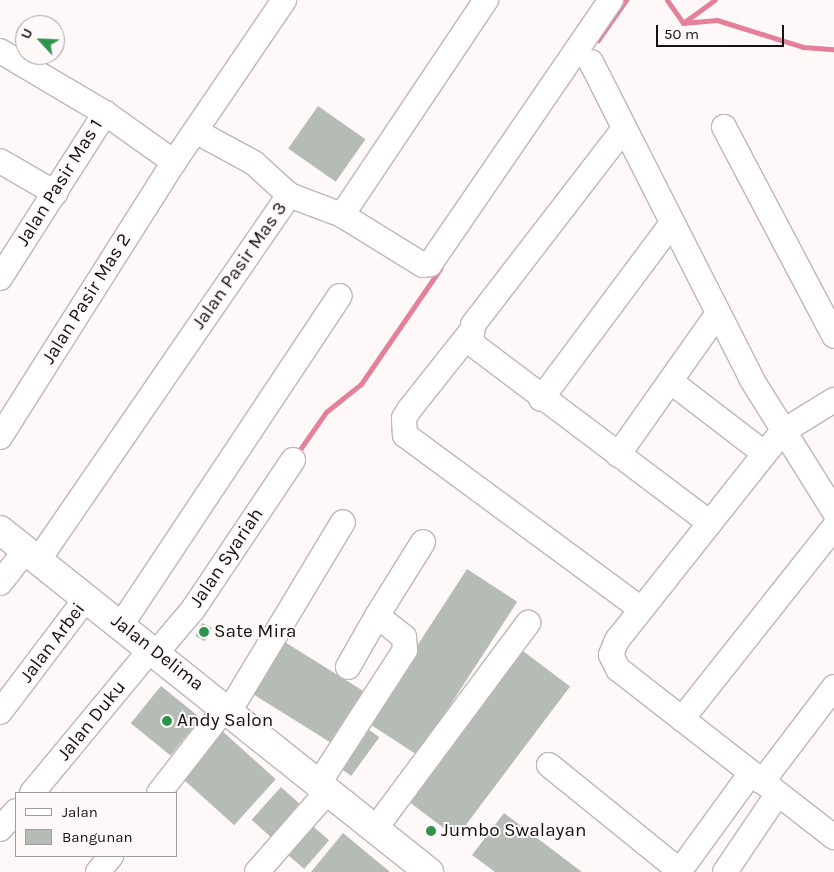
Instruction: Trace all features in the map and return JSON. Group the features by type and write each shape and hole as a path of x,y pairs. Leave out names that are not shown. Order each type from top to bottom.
{"main road":[{"name":"Jalan Delima","path":"0,530 155,650 429,872"}],"street":[{"name":"Jalan Pasir Mas 2","path":"0,437 174,162 197,132 284,0"},
{"path":"342,215 486,0"},
{"name":"Jalan Pasir Mas 3","path":"0,583 32,554 289,196 342,215 423,265 435,261 610,0"},
{"path":"0,51 105,113 174,162"},
{"path":"590,62 623,130 782,432 834,511"},
{"name":"Jalan Pasir Mas 1","path":"0,278 105,113"},
{"path":"724,127 834,336"},
{"path":"623,130 404,418 405,435 641,609"},
{"path":"197,132 254,163 289,196"},
{"path":"0,161 55,193"},
{"path":"541,399 672,223"},
{"path":"121,625 340,296"},
{"path":"618,455 718,313"},
{"path":"470,333 475,350 710,523"},
{"path":"670,381 764,453"},
{"path":"834,400 782,432 641,609 612,649 613,662 763,784 834,837"},
{"name":"Jalan Syariah","path":"155,650 194,608 293,460"},
{"path":"161,792 228,709 343,522"},
{"path":"682,719 834,527"},
{"path":"348,668 377,616 423,542"},
{"name":"Jalan Arbei","path":"0,712 87,598"},
{"path":"257,872 323,787 407,645 401,633 377,616"},
{"path":"375,829 528,623"},
{"name":"Jalan Duku","path":"33,792 155,650"},
{"path":"549,765 680,872 763,784 834,687"},
{"path":"725,872 763,784"},
{"path":"0,829 15,812"},
{"path":"98,872 110,857"}],"building":[{"path":"318,106 366,139 336,182 288,149"},
{"path":"467,569 517,602 418,755 367,722"},
{"name":"Sate Mira","path":"202,623 212,628 205,641 195,636"},
{"path":"280,639 366,693 333,744 248,691"},
{"path":"519,648 570,687 456,837 405,799"},
{"name":"Andy Salon","path":"161,686 201,718 170,755 131,723"},
{"path":"220,729 276,779 234,825 179,775"},
{"path":"368,729 379,737 351,776 340,768"},
{"path":"281,787 304,808 275,840 252,820"},
{"path":"504,813 582,872 495,872 472,855"},
{"path":"308,822 329,840 304,869 283,851"},
{"path":"343,833 390,872 311,872"}],"waterway":[{"path":"598,40 626,0"},
{"path":"667,0 683,23 717,20 803,47 834,49"},
{"path":"683,23 715,0"},
{"path":"296,455 326,412 361,384 440,269"}],"place":[{"name":"Sate Mira","path":"204,632"},
{"name":"Andy Salon","path":"167,721"},
{"name":"Jumbo Swalayan","path":"431,831"}]}
